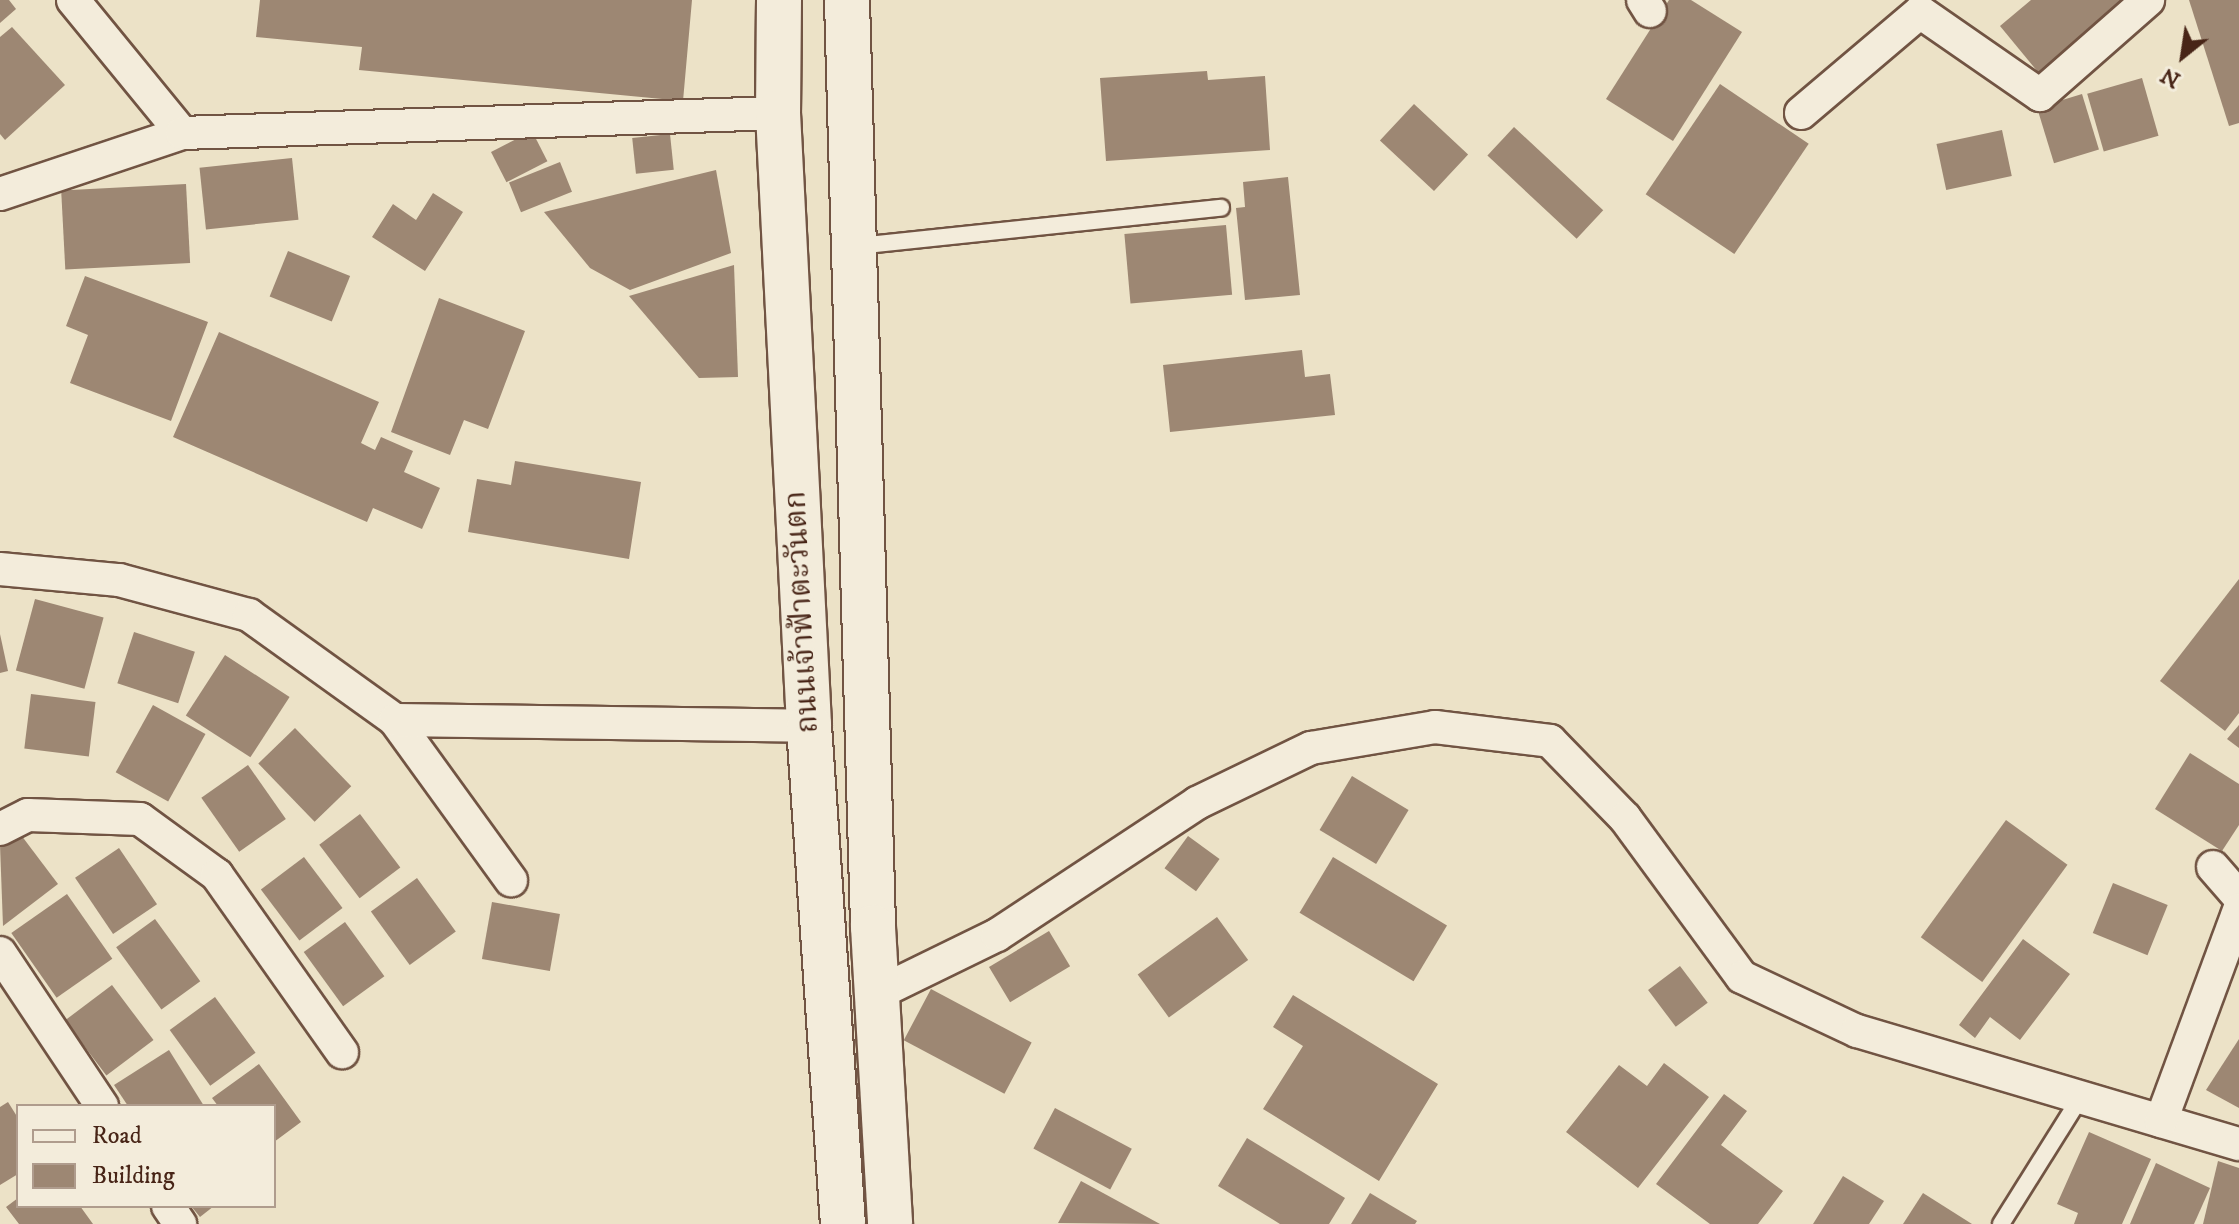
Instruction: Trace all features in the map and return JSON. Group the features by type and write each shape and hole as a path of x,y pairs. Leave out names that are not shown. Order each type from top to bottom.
{"main road":[{"name":"ถนนเจ้าฟ้าตะวันตก","path":"779,0 778,113 809,726 843,1224"},
{"name":"ถนนเจ้าฟ้าตะวันตก","path":"847,0 852,247 878,993 890,1224"}],"street":[{"path":"73,0 182,133"},
{"path":"1801,113 1920,12 2040,95 2148,0"},
{"path":"0,194 182,133 778,113"},
{"path":"0,569 119,580 249,615 395,720 511,880"},
{"path":"395,720 809,726"},
{"path":"878,993 997,935 1225,789 1311,748 1435,727 1550,741 1625,818 1742,977 1857,1031 2082,1095 2239,1144"},
{"path":"0,829 28,815 140,819 217,875 342,1052"},
{"path":"2213,867 2239,897"},
{"path":"2161,1121 2239,910"},
{"path":"0,953 101,1104"}],"lane":[{"path":"852,247 1221,208"},
{"path":"2001,1224 2082,1095"}],"building":[{"path":"0,0 9,0 16,9 0,23"},
{"path":"260,0 692,0 683,101 359,70 362,47 256,37"},
{"path":"1669,0 1691,0 1742,32 1673,141 1606,99"},
{"path":"2031,0 2133,0 2042,77 2000,26"},
{"path":"2189,0 2239,0 2239,123 2229,126"},
{"path":"12,27 65,85 5,140 0,134 0,37"},
{"path":"1207,71 1208,80 1265,76 1270,150 1106,161 1100,78"},
{"path":"2142,78 2159,136 2104,151 2087,94"},
{"path":"1720,84 1809,144 1734,254 1646,194"},
{"path":"2082,94 2099,149 2054,163 2037,108"},
{"path":"1414,104 1468,154 1434,191 1380,141"},
{"path":"1514,127 1603,210 1577,239 1487,156"},
{"path":"2002,130 2012,176 1946,190 1936,144"},
{"path":"532,131 547,161 506,182 491,152"},
{"path":"670,134 674,170 636,174 632,138"},
{"path":"292,158 298,220 206,229 200,168"},
{"path":"560,162 572,192 521,212 509,183"},
{"path":"716,170 731,253 630,290 590,268 544,212"},
{"path":"1288,177 1300,295 1245,300 1236,208 1245,207 1243,182"},
{"path":"186,184 190,263 65,269 61,191"},
{"path":"433,193 463,212 425,271 372,237 393,204 416,220"},
{"path":"1226,225 1232,295 1130,304 1124,234"},
{"path":"288,251 350,276 332,322 270,296"},
{"path":"734,265 738,377 699,378 629,296"},
{"path":"85,276 208,322 171,421 70,383 88,335 66,326"},
{"path":"439,298 525,331 488,429 464,420 450,455 391,432"},
{"path":"219,332 379,402 361,443 375,450 381,437 413,451 404,472 440,488 422,529 373,508 367,522 173,437"},
{"path":"1302,350 1305,377 1330,374 1335,415 1170,432 1163,365"},
{"path":"515,461 641,482 629,559 468,532 477,479 511,485"},
{"path":"2239,579 2239,713 2225,731 2160,681"},
{"path":"35,599 104,617 84,689 16,670"},
{"path":"134,632 195,652 178,703 117,683"},
{"path":"0,634 8,671 0,673"},
{"path":"225,655 290,697 250,757 186,715"},
{"path":"31,694 96,702 89,757 24,749"},
{"path":"153,705 205,734 168,801 116,772"},
{"path":"2239,725 2239,748 2227,739"},
{"path":"295,728 351,786 315,822 258,763"},
{"path":"2190,753 2239,784 2239,825 2222,851 2155,809"},
{"path":"248,765 286,819 239,852 201,798"},
{"path":"1352,776 1409,810 1376,864 1320,830"},
{"path":"360,814 400,868 360,898 319,845"},
{"path":"2006,820 2067,865 1982,982 1921,937"},
{"path":"18,831 58,884 3,926 0,845"},
{"path":"1188,836 1220,859 1196,891 1164,868"},
{"path":"119,848 157,904 113,934 75,878"},
{"path":"304,857 343,908 299,941 261,889"},
{"path":"1333,857 1447,926 1414,981 1300,913"},
{"path":"417,878 456,931 410,965 371,912"},
{"path":"2113,883 2168,905 2147,955 2093,933"},
{"path":"67,894 112,959 57,998 11,933"},
{"path":"492,902 560,914 550,971 482,959"},
{"path":"1217,917 1248,960 1169,1017 1138,975"},
{"path":"155,919 200,981 161,1010 116,947"},
{"path":"345,922 384,976 343,1006 304,952"},
{"path":"1049,931 1070,966 1010,1002 989,967"},
{"path":"2023,939 2070,974 2020,1040 1990,1017 1975,1038 1959,1025"},
{"path":"1680,966 1708,1003 1676,1027 1648,990"},
{"path":"112,985 154,1040 106,1076 65,1021"},
{"path":"931,989 1032,1043 1004,1094 904,1040"},
{"path":"1293,995 1438,1084 1379,1181 1263,1109 1303,1046 1273,1027"},
{"path":"215,997 256,1053 210,1086 170,1030"},
{"path":"2239,1039 2239,1108 2206,1090"},
{"path":"169,1050 203,1104 127,1104 114,1085"},
{"path":"1664,1063 1709,1097 1638,1188 1566,1132 1619,1065 1647,1086"},
{"path":"259,1064 301,1122 276,1141 276,1104 216,1104 212,1098"},
{"path":"1724,1094 1747,1111 1721,1145 1783,1191 1758,1224 1710,1224 1656,1184"},
{"path":"8,1102 16,1115 16,1175 0,1185 0,1107"},
{"path":"1055,1108 1132,1149 1110,1189 1033,1149"},
{"path":"2089,1132 2151,1159 2122,1224 2074,1224 2078,1213 2057,1204"},
{"path":"1247,1138 1345,1198 1329,1224 1280,1224 1218,1186"},
{"path":"2218,1161 2239,1168 2239,1224 2203,1224"},
{"path":"2156,1163 2210,1188 2194,1224 2130,1224"},
{"path":"1843,1176 1884,1201 1869,1224 1813,1224"},
{"path":"1081,1181 1160,1224 1058,1223"},
{"path":"1370,1193 1417,1221 1415,1224 1351,1224"},
{"path":"1923,1193 1972,1224 1903,1224"},
{"path":"16,1200 16,1208 81,1208 93,1224 19,1224 6,1207"},
{"path":"193,1208 211,1208 200,1217"}]}
